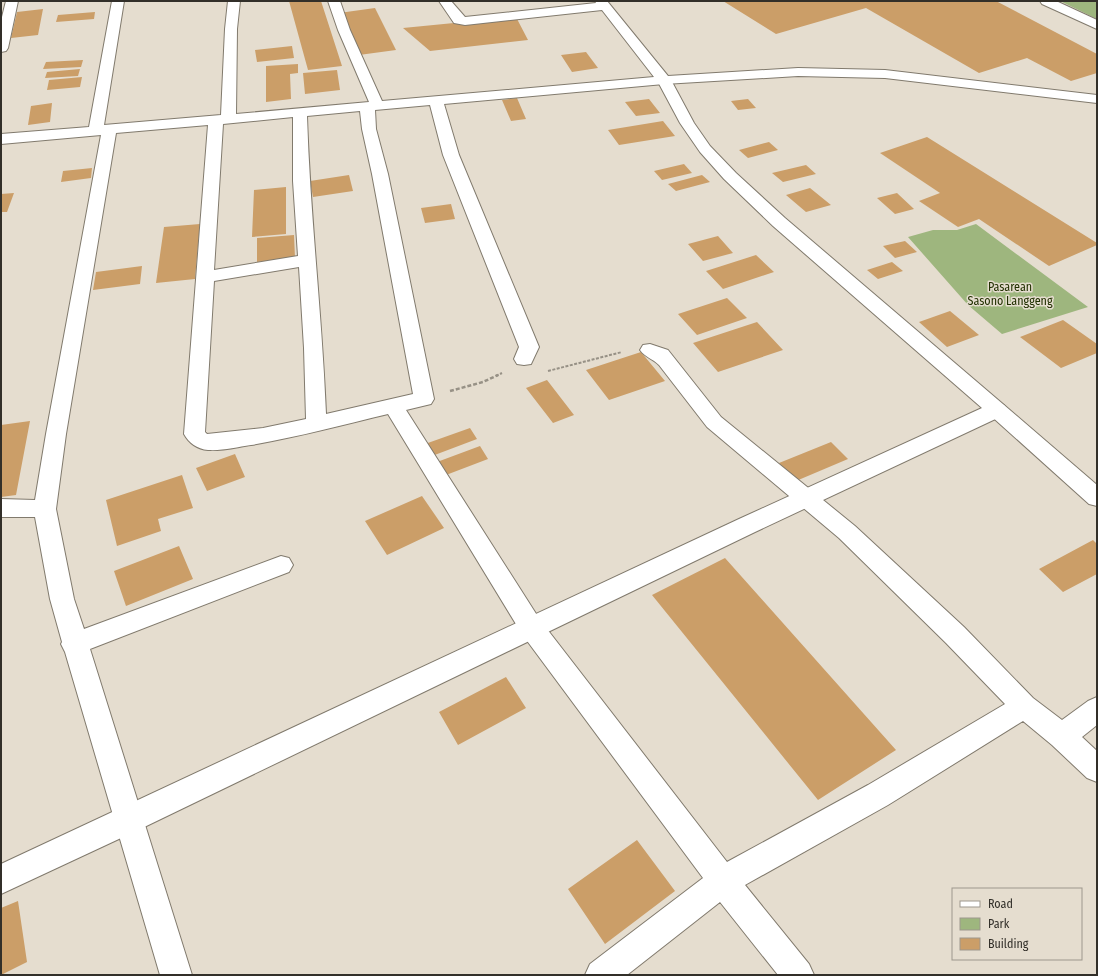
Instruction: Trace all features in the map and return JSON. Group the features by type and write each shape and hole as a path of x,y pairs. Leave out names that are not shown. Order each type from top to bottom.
{"street":[{"path":"1,48 12,1"},
{"path":"118,1 111,34 102,130 45,509 54,566 74,644 176,975"},
{"path":"234,1 205,276 194,434 200,440 215,441 265,435 316,425 424,398 380,174 369,129 372,107 334,1"},
{"path":"445,1 458,19 465,21 603,4 664,80 687,123 705,149 730,176 779,222 998,410 1097,498"},
{"path":"1046,1 1097,25"},
{"path":"1,139 436,102 664,80 798,72 885,74 1097,99"},
{"path":"436,102 451,155 529,347 524,359"},
{"path":"300,114 301,181 314,348 316,425"},
{"path":"205,276 308,260"},
{"path":"650,350 661,355 666,360 714,422 847,532 955,635 1024,706 1062,736 1097,770"},
{"path":"393,405 531,628 723,881 798,975"},
{"path":"1,879 807,498 998,410"},
{"path":"1,508 45,509"},
{"path":"74,644 281,566"},
{"path":"601,975 723,881 878,795 1024,706"},
{"path":"1062,736 1097,709"}],"path":[{"path":"424,398 483,382 524,359 540,369 550,372 634,349 650,350"}],"green space":[{"path":"1060,1 1097,1 1097,19"},
{"name":"Pasarean Sasono Langgeng","path":"976,224 1088,307 1002,334 968,305 908,237 933,230 957,230"}],"building":[{"path":"289,1 321,1 342,66 308,70"},
{"path":"723,1 996,1 1097,54 1097,73 1071,81 1027,58 979,73 866,8 776,34"},
{"path":"375,8 396,50 359,55 339,13"},
{"path":"43,9 38,35 11,38 17,12"},
{"path":"95,12 94,19 56,22 58,15"},
{"path":"516,17 528,40 430,51 403,28"},
{"path":"292,46 294,58 257,62 255,50"},
{"path":"586,52 598,68 572,72 561,55"},
{"path":"83,60 81,67 43,69 46,62"},
{"path":"298,64 298,73 290,74 291,99 266,102 266,66"},
{"path":"80,69 78,76 45,78 47,72"},
{"path":"337,70 340,90 305,94 303,73"},
{"path":"82,77 80,87 47,90 49,80"},
{"path":"517,98 526,119 511,121 502,100"},
{"path":"649,99 660,113 636,116 625,102"},
{"path":"748,99 756,108 738,110 731,101"},
{"path":"52,103 50,122 28,125 31,106"},
{"path":"663,121 675,136 619,145 608,130"},
{"path":"927,137 1097,243 1097,245 1049,266 979,219 958,227 919,201 940,193 880,153"},
{"path":"769,142 778,150 748,158 739,150"},
{"path":"684,164 692,173 662,180 654,171"},
{"path":"806,165 816,174 783,182 772,173"},
{"path":"92,168 91,178 61,182 63,171"},
{"path":"349,175 353,191 313,197 310,181"},
{"path":"702,175 710,182 676,191 668,184"},
{"path":"286,187 286,234 252,237 254,190"},
{"path":"810,188 831,205 806,212 786,195"},
{"path":"14,193 7,212 1,212 1,194"},
{"path":"897,193 914,209 895,214 877,198"},
{"path":"451,204 455,219 425,223 421,208"},
{"path":"200,224 195,279 156,283 164,227"},
{"path":"294,235 295,258 257,262 257,238"},
{"path":"718,236 733,253 703,261 688,244"},
{"path":"905,241 917,252 895,258 883,246"},
{"path":"756,255 774,272 723,289 706,271"},
{"path":"892,262 903,271 878,279 867,270"},
{"path":"142,266 140,284 93,290 96,272"},
{"path":"727,298 747,318 697,335 678,314"},
{"path":"950,311 979,335 947,347 919,322"},
{"path":"1063,320 1097,344 1097,353 1061,368 1020,337"},
{"path":"757,322 783,350 718,372 693,343"},
{"path":"641,352 665,381 609,400 586,370"},
{"path":"547,380 574,415 553,423 526,388"},
{"path":"30,421 16,495 1,497 1,425"},
{"path":"470,428 477,439 432,456 425,444"},
{"path":"831,442 848,459 796,481 779,463"},
{"path":"480,446 488,459 446,475 437,462"},
{"path":"235,454 245,477 207,491 196,468"},
{"path":"182,475 193,508 158,519 161,531 117,546 106,500"},
{"path":"422,496 444,528 387,555 365,521"},
{"path":"1093,540 1097,544 1097,574 1063,592 1039,569"},
{"path":"179,546 193,579 126,606 114,571"},
{"path":"725,558 896,750 818,800 652,595"},
{"path":"506,677 526,708 458,745 439,712"},
{"path":"637,840 675,891 605,944 568,889"},
{"path":"18,901 27,962 1,975 1,908"}]}
